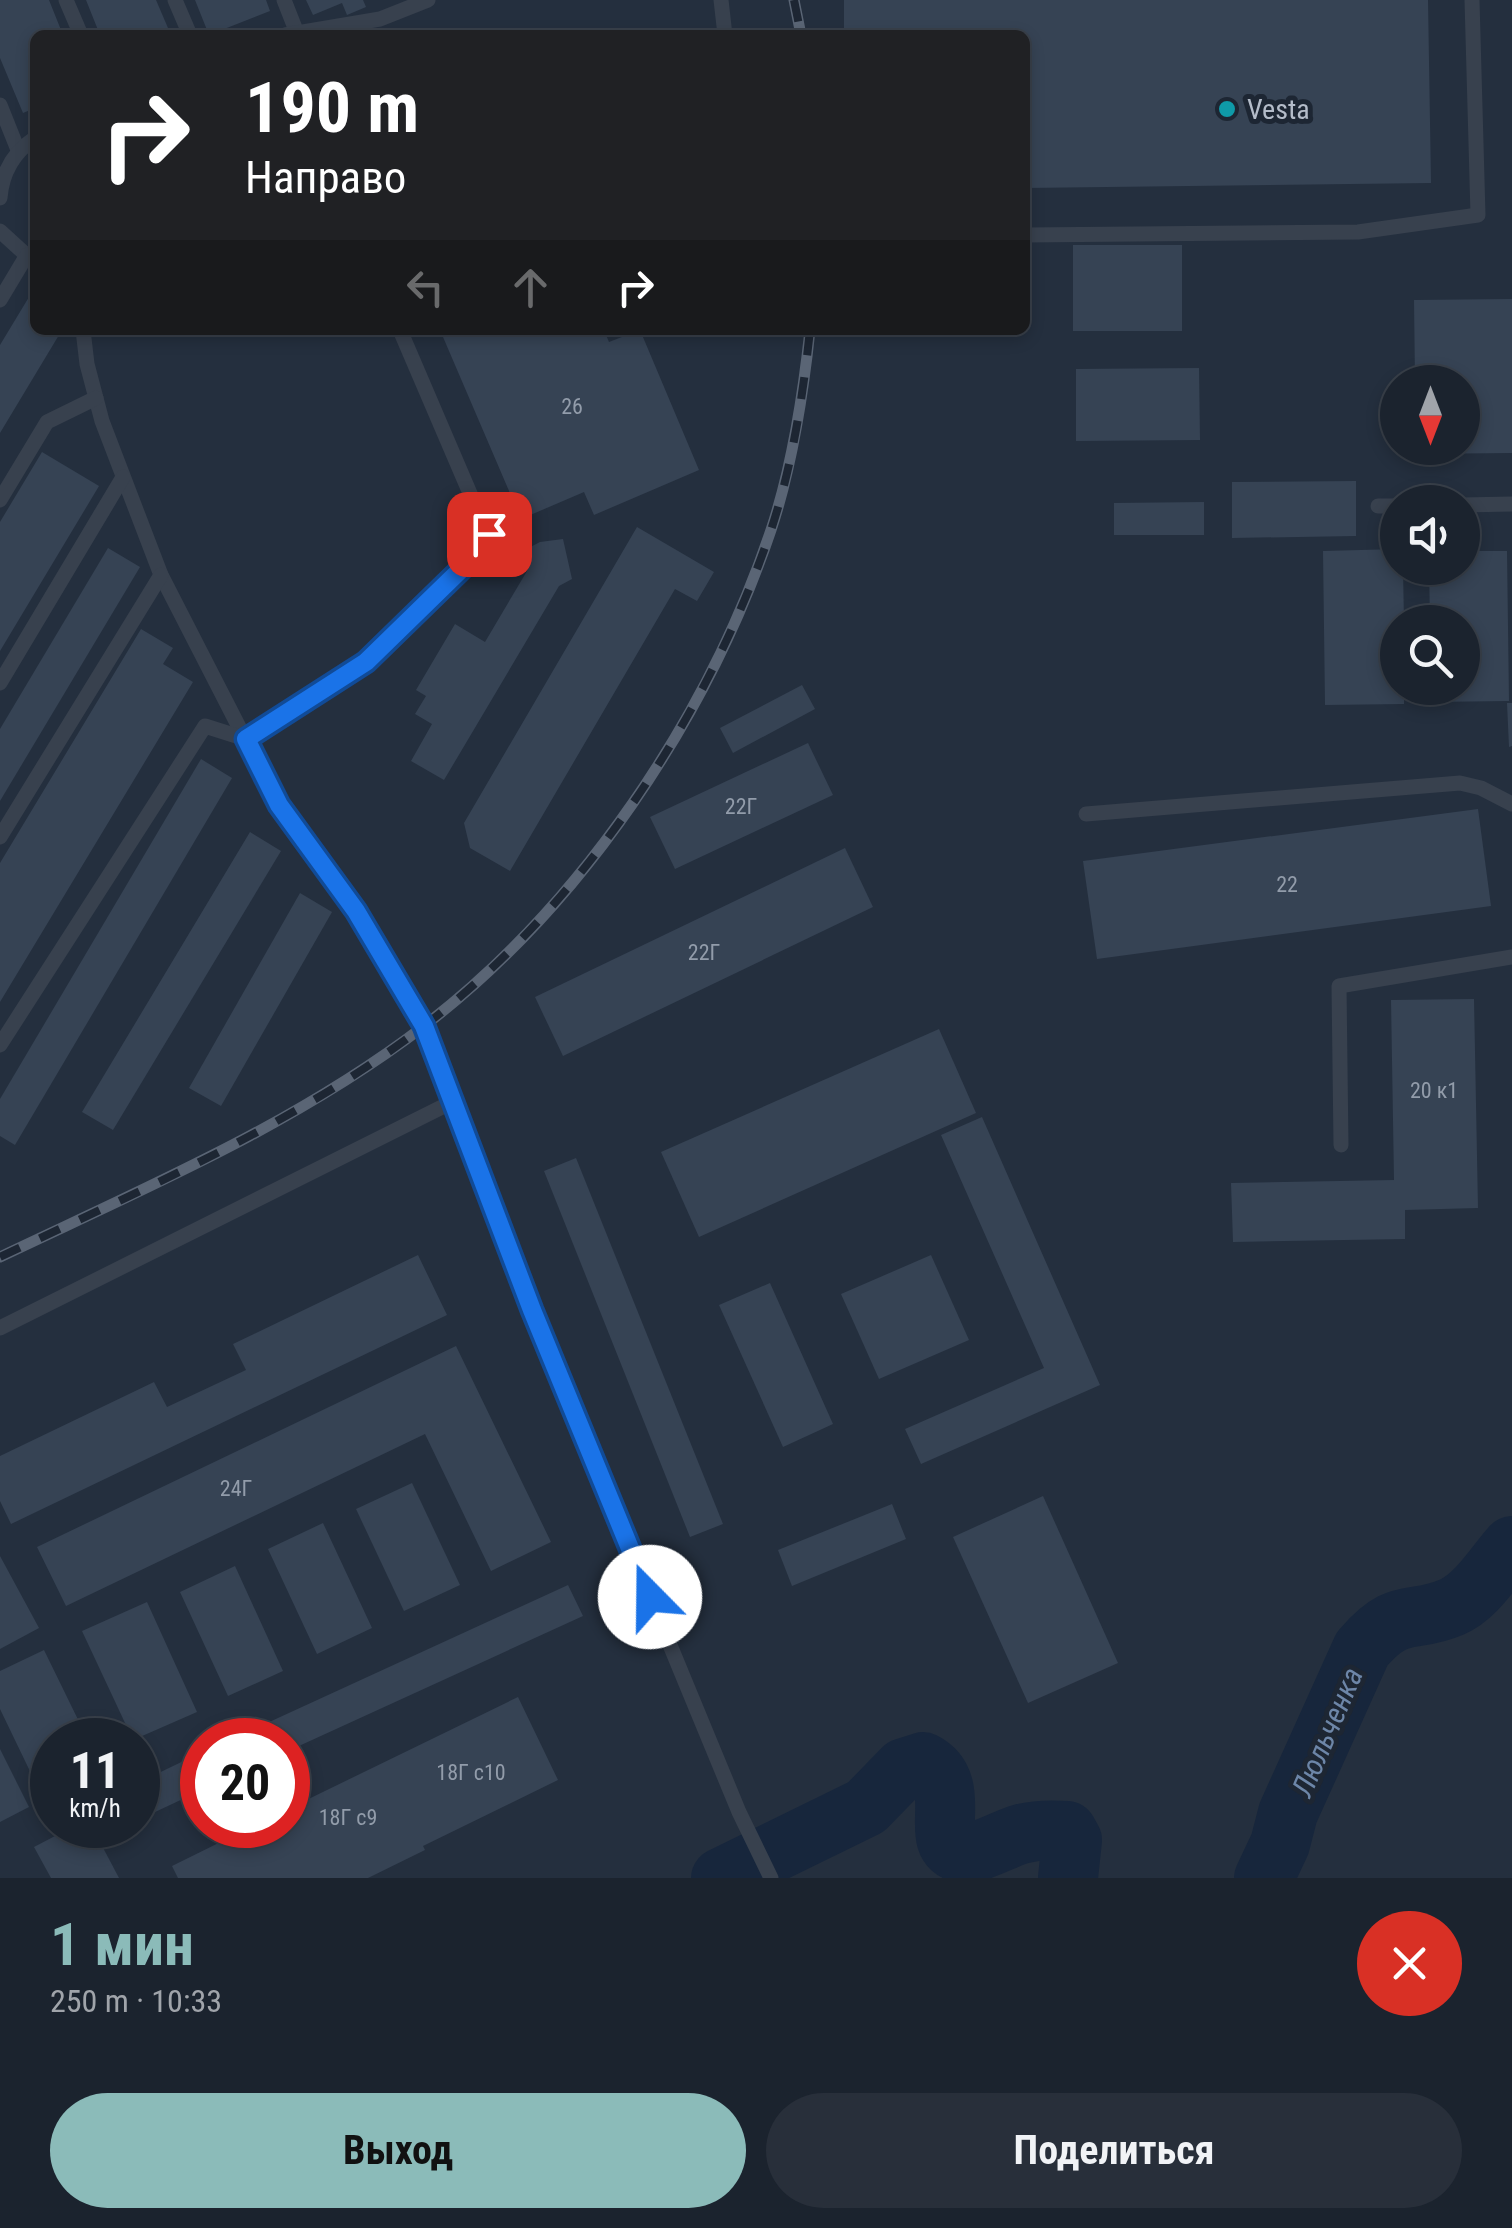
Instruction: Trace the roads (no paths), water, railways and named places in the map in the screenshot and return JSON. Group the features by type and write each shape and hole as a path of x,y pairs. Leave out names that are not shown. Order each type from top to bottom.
{"lane":[{"path":"66,0 79,30"},
{"path":"175,0 188,30"},
{"path":"284,0 290,30"},
{"path":"315,30 380,19 394,6 428,0"},
{"path":"720,0 725,30"},
{"path":"1030,235 1358,232 1478,214 1472,0"},
{"path":"0,105 18,150"},
{"path":"0,198 1,184 18,150 30,142"},
{"path":"0,231 30,258"},
{"path":"0,300 30,260"},
{"path":"84,335 96,398 161,574 279,805 356,911 424,1026 539,1328 739,1812 769,1875"},
{"path":"246,739 366,662 490,540 402,335"},
{"path":"0,500 47,422 96,398"},
{"path":"0,683 122,476"},
{"path":"1480,505 1512,504"},
{"path":"0,837 161,574"},
{"path":"0,1046 205,726 246,739"},
{"path":"1086,814 1460,783 1481,788 1512,804"},
{"path":"1341,1145 1339,986 1512,957"},
{"path":"0,1328 452,1102"}],"waterway":[{"name":"Люльченка","path":"1264,1878 1280,1844 1288,1813 1362,1649 1396,1621 1438,1612 1461,1602 1512,1546"},
{"name":"Люльченка","path":"721,1878 866,1807 904,1768 923,1762 936,1772 943,1785 946,1839 951,1848 968,1853 1027,1833 1067,1831 1072,1840 1068,1878"}],"railway":[{"path":"794,0 800,30"},
{"path":"0,1257 218,1152 324,1094 424,1026 482,978 536,924 633,803 712,669 771,530 800,406 809,335"}],"place":[{"name":"Vesta","path":"1227,109"}]}
